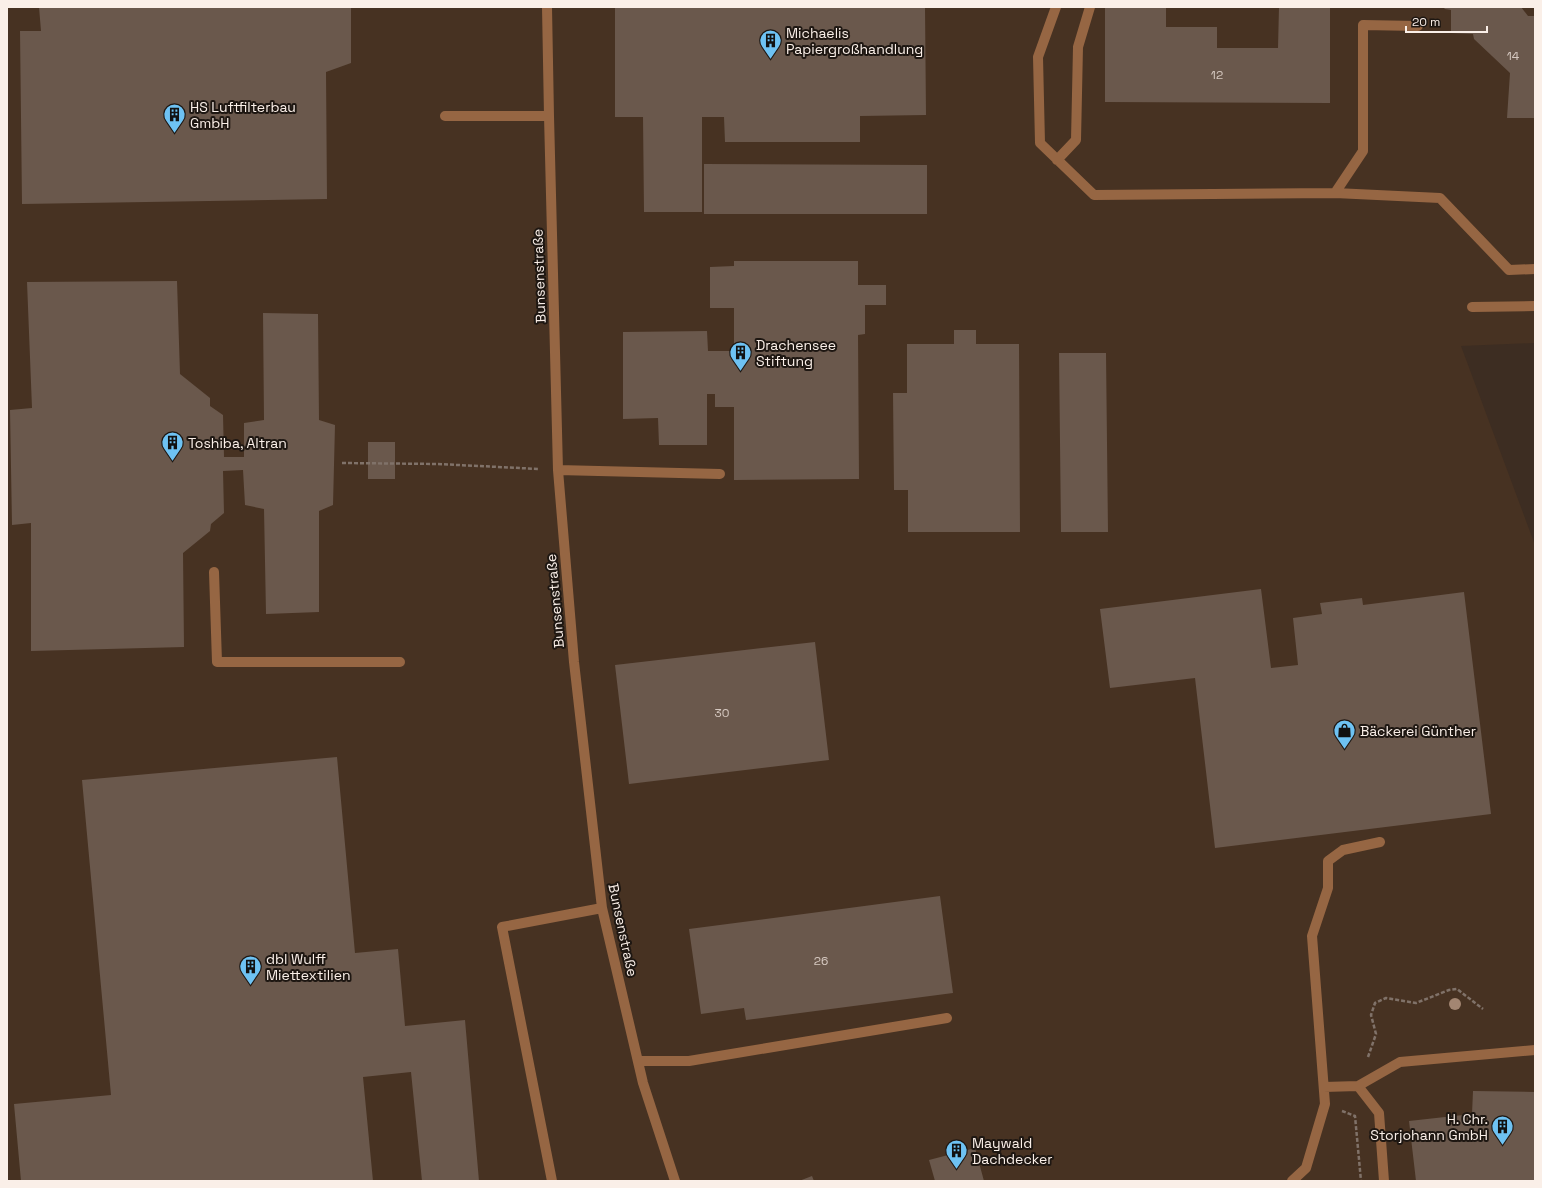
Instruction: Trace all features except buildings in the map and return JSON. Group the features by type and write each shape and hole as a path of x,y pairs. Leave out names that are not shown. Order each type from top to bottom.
{"street":[{"name":"Bunsenstraße","path":"548,7 549,116 558,470 574,662 602,908 643,1083 675,1181"},
{"path":"1056,7 1038,57 1040,142 1094,195 1335,193 1440,198 1509,270 1535,269"},
{"path":"1057,160 1076,140 1078,47 1090,7"},
{"path":"1335,193 1362,152 1362,25 1418,26"},
{"path":"444,116 549,116"},
{"path":"1472,307 1535,306"},
{"path":"558,470 720,474"},
{"path":"214,572 217,662 400,662"},
{"path":"1292,1181 1306,1168 1326,1104 1312,936 1328,888 1328,861 1342,850 1380,842"},
{"path":"552,1181 502,927 602,908"},
{"path":"638,1061 689,1061 947,1018"},
{"path":"1324,1087 1358,1086 1400,1062 1535,1050"},
{"path":"1358,1086 1378,1113 1384,1181"}],"path":[{"path":"342,463 438,464 558,470"},
{"path":"1368,1058 1376,1034 1371,1015 1375,1003 1381,1000 1386,998 1416,1003 1449,990 1457,989 1482,1009"},
{"path":"1326,1104 1355,1116 1361,1181"}],"shaded area":[{"path":"7,7 1535,7 1535,343 1461,346 1535,545 1535,1181 7,1181"}],"place":[{"name":"Michaelis Papiergroßhandlung","path":"770,60"},
{"name":"HS Luftfilterbau GmbH","path":"174,134"},
{"name":"Drachensee Stiftung","path":"741,372"},
{"name":"Toshiba, Altran","path":"173,462"},
{"name":"Bäckerei Günther","path":"1344,750"},
{"name":"dbl Wulff Miettextilien","path":"251,986"},
{"name":"H. Chr. Storjohann GmbH","path":"1503,1146"},
{"name":"Maywald Dachdecker","path":"956,1170"}]}
